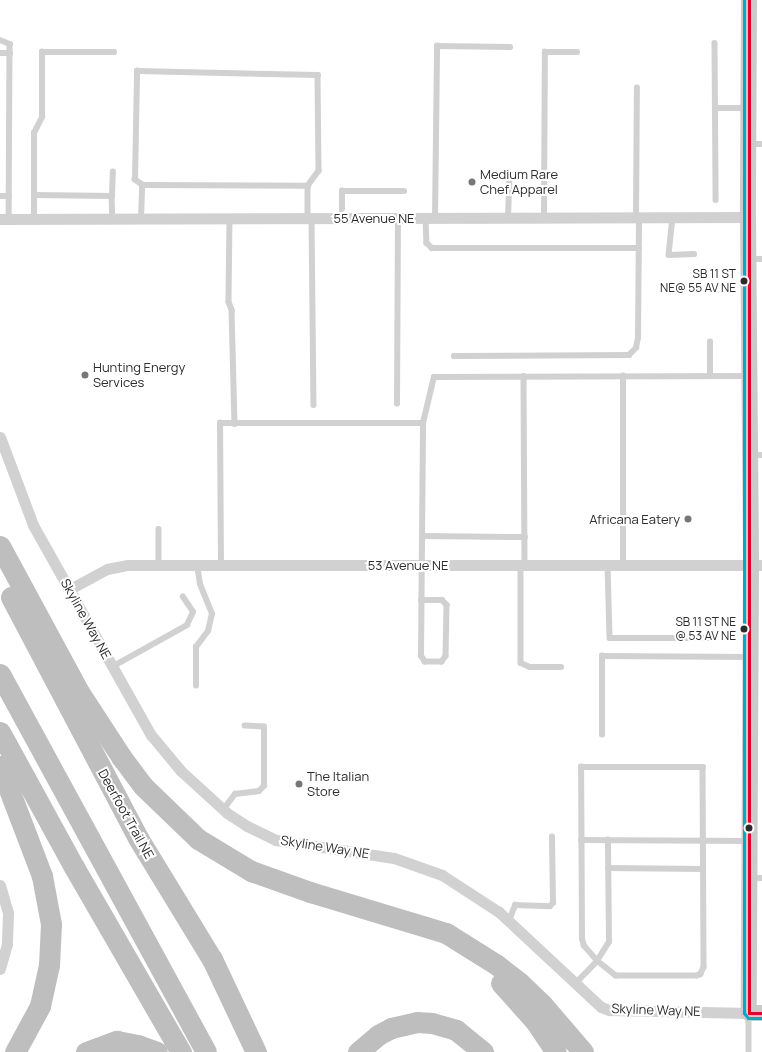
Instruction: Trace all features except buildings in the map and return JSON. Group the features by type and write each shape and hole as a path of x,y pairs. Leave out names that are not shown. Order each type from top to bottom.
{"highway":[{"path":"0,546 79,692 143,786 174,818 204,844 251,871 310,892 446,933 497,965 542,1004 583,1052"},
{"name":"Deerfoot Trail NE","path":"0,574 26,630 138,838 212,959 256,1052"},
{"path":"0,674 206,1052"},
{"path":"0,732 74,867 181,1052"},
{"path":"0,766 42,876 51,924 50,965 40,1006 15,1052"},
{"path":"414,923 450,944 506,987 535,1021 556,1052"},
{"path":"358,1052 378,1035 403,1023 417,1022 432,1023 456,1030 483,1052"},
{"path":"86,1052 117,1041 138,1045 157,1052"}],"street":[{"path":"749,0 748,108 755,144 748,217 755,259 750,376 756,455 757,565 750,657 749,841 755,878 750,949 756,1013"},
{"name":"55 Avenue NE","path":"5,219 748,217"},
{"name":"Skyline Way NE","path":"0,437 33,524 112,667 159,747 192,782 223,810 247,826 276,840 394,858 427,868 483,901 508,922 595,1003 609,1010 756,1013"},
{"name":"53 Avenue NE","path":"70,589 107,569 127,565 757,565"},
{"path":"0,885 8,913 7,944 0,969"},
{"path":"750,949 756,961 762,995"}],"lane":[{"path":"0,40 10,44 9,196 5,219"},
{"path":"715,43 716,200"},
{"path":"510,48 437,46 430,218 426,237 432,248 639,248"},
{"path":"34,219 34,133 42,117 42,52 114,52"},
{"path":"544,218 545,52 577,52"},
{"path":"0,54 10,54"},
{"path":"308,186 142,185 135,180 136,71 318,75 319,171 308,186 314,405"},
{"path":"454,356 629,355 636,348 638,338 639,248 637,88"},
{"path":"715,108 748,108"},
{"path":"113,172 113,219"},
{"path":"508,218 509,182"},
{"path":"141,219 142,185"},
{"path":"342,218 342,191 404,191"},
{"path":"0,196 9,196"},
{"path":"34,196 112,196"},
{"path":"673,217 669,254 694,254"},
{"path":"230,218 229,302 232,310 235,424"},
{"path":"396,404 398,218"},
{"path":"710,342 710,376"},
{"path":"524,376 525,537 520,663 530,667 561,667"},
{"path":"623,565 624,376"},
{"path":"421,600 442,600 447,604 446,656 442,662 425,662 421,656 421,600 421,565 423,422 434,377 750,376"},
{"path":"221,565 220,424 423,422"},
{"path":"159,529 159,565"},
{"path":"422,536 525,537"},
{"path":"196,686 196,647 208,631 212,614 200,584 197,565"},
{"path":"608,565 610,638 709,638"},
{"path":"112,667 187,625 193,612 183,597"},
{"path":"602,735 602,656 750,657"},
{"path":"223,810 235,794 259,791 264,786 264,727 245,726"},
{"path":"581,767 702,767 704,967 701,974 697,976 616,976 597,961 584,946 582,939 581,840 581,767"},
{"path":"508,922 515,905 550,906 553,903 552,837"},
{"path":"581,840 749,841"},
{"path":"575,985 597,961 609,942 608,840"},
{"path":"608,868 703,869"},
{"path":"749,1052 756,1013"}],"transit line":[{"path":"744,0 744,1013 748,1018 762,1018"},
{"path":"749,0 749,1013 762,1013"}],"place":[{"name":"Medium Rare Chef Apparel","path":"472,182"},
{"name":"SB 11 ST NE@ 55 AV NE","path":"744,281"},
{"name":"Hunting Energy Services","path":"85,375"},
{"name":"Africana Eatery","path":"688,519"},
{"name":"SB 11 ST NE @ 53 AV NE","path":"744,629"},
{"name":"The Italian Store","path":"299,784"}]}
